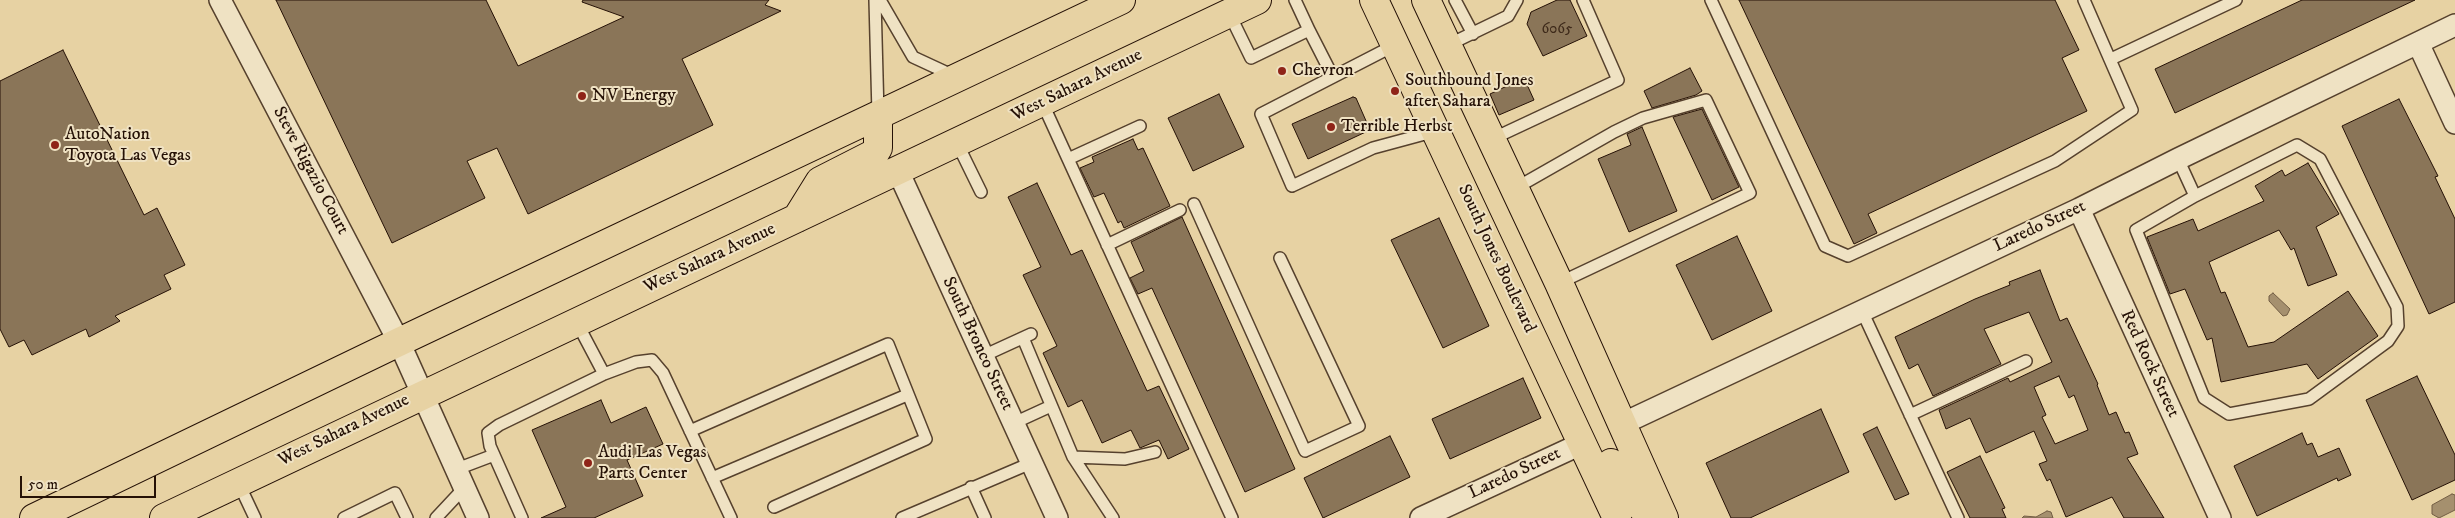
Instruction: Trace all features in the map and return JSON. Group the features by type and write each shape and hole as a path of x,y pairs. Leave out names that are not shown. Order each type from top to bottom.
{"main road":[{"path":"34,518 399,342 1121,0"},
{"name":"West Sahara Avenue","path":"164,518 423,393 898,171 1257,0"},
{"name":"South Jones Boulevard","path":"1374,0 1617,518"},
{"path":"1426,0 1559,284 1664,518"},
{"path":"796,218 820,181 875,153 878,148 878,116"},
{"path":"1582,443 1606,453 1625,493 1654,518"}],"street":[{"name":"Steve Rigazio Court","path":"220,0 399,342 478,518"},
{"name":"Laredo Street","path":"1622,424 2079,209 2455,25"},
{"path":"2418,43 2455,123"},
{"name":"South Bronco Street","path":"898,171 1057,518"},
{"name":"Red Rock Street","path":"2079,209 2220,518"},
{"name":"Laredo Street","path":"1421,518 1582,443"}],"lane":[{"path":"875,0 878,116"},
{"path":"880,0 913,57 958,78"},
{"path":"1295,0 1333,77"},
{"path":"1455,0 1472,34"},
{"path":"1447,46 1508,16 1517,0"},
{"path":"1492,139 1618,80 1583,0"},
{"path":"1711,0 1825,246 1848,256 2055,161 2132,110 2084,0"},
{"path":"2111,59 2236,0"},
{"path":"1229,13 1251,58 1309,30"},
{"path":"1395,45 1261,114 1292,186 1373,148 1436,131"},
{"path":"1514,189 1614,132 1643,118 1706,100 1750,193 1559,284"},
{"path":"1042,102 1232,518"},
{"path":"1068,159 1140,126"},
{"path":"957,143 981,192"},
{"path":"2297,145 2320,159 2397,307 2398,326 2388,341 2310,399 2229,414 2204,398 2136,230 2195,196 2297,145"},
{"path":"2178,159 2195,196"},
{"path":"1194,204 1305,451 1359,426 1280,258"},
{"path":"1107,245 1180,210"},
{"path":"1862,311 1958,518"},
{"path":"576,321 604,374"},
{"path":"982,356 1027,336 1052,406 1073,457 1113,518"},
{"path":"690,431 888,344 926,439 774,507"},
{"path":"522,518 490,446 488,433 499,425 604,374 636,362 652,360 663,373 731,518"},
{"path":"1910,415 2026,361"},
{"path":"712,478 907,395"},
{"path":"1014,423 1052,406"},
{"path":"1073,457 1125,459 1155,452"},
{"path":"436,518 461,478 494,455"},
{"path":"902,518 1031,462"},
{"path":"238,482 255,518"},
{"path":"971,487 985,518"},
{"path":"344,518 395,493 407,518"}],"shaded area":[{"path":"2273,293 2290,309 2287,315 2283,316 2269,301 2269,296"},
{"path":"2452,494 2455,495 2455,510 2439,518 2432,514 2432,505"},
{"path":"2047,511 2051,512 2053,518 2022,518 2024,516 2036,517"}],"building":[{"path":"276,0 486,0 518,66 624,17 582,2 583,0 769,0 765,5 781,11 682,59 713,125 528,214 497,148 467,161 485,198 392,243"},
{"path":"1557,0 1570,0 1587,36 1543,56 1527,24 1531,12"},
{"path":"1739,0 2055,0 2079,50 2062,58 2087,111 1868,214 1877,233 1854,244"},
{"path":"2302,0 2415,0 2175,113 2155,69"},
{"name":"AutoNation Toyota Las Vegas","path":"63,50 144,215 157,208 185,265 164,275 171,289 115,316 120,321 89,337 86,329 32,355 24,340 9,347 0,329 0,81"},
{"path":"1690,68 1702,91 1696,95 1652,108 1644,91"},
{"path":"1524,78 1534,100 1499,115 1490,94"},
{"path":"1219,94 1244,147 1193,171 1168,118"},
{"name":"Terrible Herbst","path":"1353,97 1356,98 1370,130 1308,159 1292,124"},
{"path":"2399,99 2438,176 2435,177 2455,219 2455,302 2429,314 2342,126"},
{"path":"1702,109 1739,187 1712,200 1673,117"},
{"path":"1642,127 1677,211 1629,232 1598,159 1631,145 1627,134"},
{"path":"1133,139 1138,150 1143,148 1170,206 1124,228 1121,221 1118,223 1104,193 1094,197 1080,168 1094,162 1092,157"},
{"path":"2308,163 2339,214 2316,227 2337,275 2308,286 2294,248 2291,250 2279,230 2209,262 2221,293 2225,292 2248,347 2274,342 2348,291 2378,336 2318,379 2307,364 2221,382 2212,338 2207,340 2185,289 2170,294 2147,237 2193,219 2198,231 2264,201 2255,186 2282,170 2285,176"},
{"path":"1037,183 1071,255 1082,250 1147,391 1159,386 1189,449 1168,459 1159,440 1140,448 1131,430 1102,443 1082,400 1068,407 1043,353 1057,346 1023,275 1041,267 1008,197"},
{"path":"1182,217 1295,469 1245,492 1152,288 1138,294 1130,278 1144,271 1131,242"},
{"path":"1439,218 1489,326 1443,348 1391,240"},
{"path":"1737,236 1772,311 1712,340 1676,265"},
{"path":"2040,270 2060,321 2067,318 2098,384 2109,415 2116,412 2125,433 2129,432 2138,454 2127,458 2164,518 2124,518 2112,497 2066,517 2050,479 2047,481 2039,464 2047,461 2034,431 1986,453 1970,418 1946,429 1939,410 2008,378 2010,382 2052,362 2029,312 1984,329 2001,364 1933,396 1918,364 1909,369 1895,337 1975,299 2010,285 2009,282","holes":["2059,376 2069,398 2074,395 2088,430 2055,444 2042,417 2046,415 2034,387"]},
{"path":"2417,376 2455,455 2455,480 2412,500 2366,400"},
{"path":"1523,378 1541,418 1450,459 1432,419"},
{"name":"Audi Las Vegas Parts Center","path":"601,400 611,423 646,407 663,444 627,460 643,496 594,518 541,518 566,507 532,430"},
{"path":"1821,409 1849,472 1750,518 1731,518 1706,463"},
{"path":"1877,427 1909,494 1895,500 1863,434"},
{"path":"2302,433 2307,445 2312,443 2318,457 2339,448 2351,475 2338,481 2337,478 2257,516 2234,466"},
{"path":"1390,436 1410,477 1323,518 1304,478"},
{"path":"1980,456 2005,508 2002,509 2006,518 1970,518 1947,472"}],"place":[{"name":"Chevron","path":"1282,71"},
{"name":"Southbound Jones after Sahara","path":"1395,91"},
{"name":"NV Energy","path":"582,96"},
{"name":"Terrible Herbst","path":"1331,127"},
{"name":"AutoNation Toyota Las Vegas","path":"55,145"},
{"name":"Audi Las Vegas Parts Center","path":"588,463"}]}
